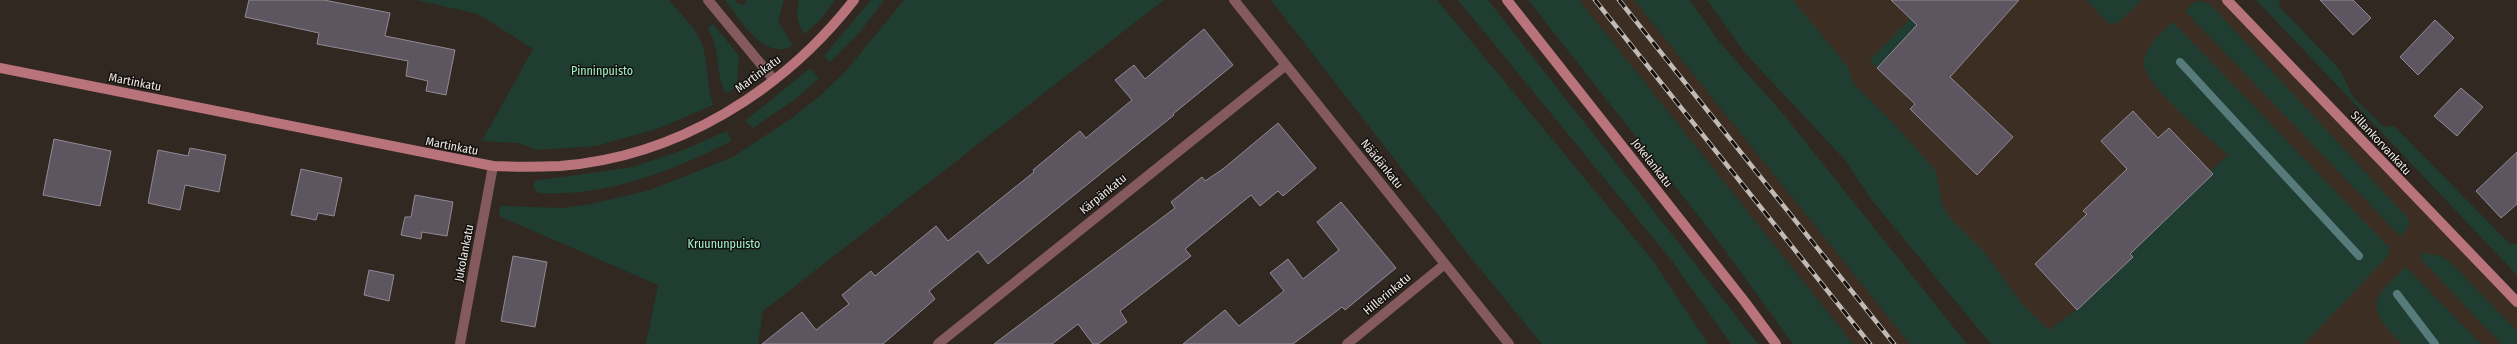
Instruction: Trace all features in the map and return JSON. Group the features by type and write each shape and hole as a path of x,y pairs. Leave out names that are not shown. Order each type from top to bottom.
{"street":[{"path":"708,0 774,80"},
{"name":"Martinkatu","path":"0,68 493,166 561,166 601,160 641,151 684,135 727,114 774,80 809,51 835,25 854,0"},
{"name":"Näädänkatu","path":"1234,0 1509,344"},
{"name":"Jokelankatu","path":"1507,0 1745,302 1776,344"},
{"name":"Sillankorvankatu","path":"2227,0 2517,302"},
{"name":"Kärpänkatu","path":"938,344 1286,65"},
{"name":"Jukolankatu","path":"460,344 493,166"},
{"name":"Hillerinkatu","path":"1347,344 1444,264"}],"shaded area":[{"path":"1579,0 1634,0 1910,344 1853,344"},
{"path":"1731,0 2228,0 2517,300 2517,344 2000,344"}],"green space":[{"name":"Pinninpuisto","path":"416,0 669,0 698,34 701,41 705,54 713,105 660,128 596,146 537,150 518,143 482,141 533,49 478,14"},
{"path":"725,0 735,0 738,4 744,5 746,0 784,0 778,21 793,45 783,49 773,48 763,43 745,27"},
{"path":"799,0 835,0 822,18 805,34 798,22 797,10"},
{"path":"871,0 884,0 861,31 830,62 824,56"},
{"name":"Kruununpuisto","path":"904,0 1164,0 763,311 758,344 646,344 658,285 499,216 500,206 564,208 591,204 650,190 733,157 792,118 822,94 846,71"},
{"path":"1271,0 1437,0 1654,262 1708,344 1542,344 1471,258"},
{"path":"1458,0 1488,0 1758,344 1731,344 1672,261"},
{"path":"1528,0 1579,0 1853,344 1793,344 1719,242"},
{"path":"1634,0 1690,0 1717,39 1784,115 1967,344 1910,344"},
{"path":"1707,0 1793,0 1847,66 1853,83 1898,128 1936,171 1942,205 1951,219 1985,253 2022,304 2049,330 2077,309 2133,257 2130,254 2213,174 2210,171 2228,155 2167,99 2155,86 2147,74 2144,64 2150,46 2173,22 2389,247 2388,256 2304,344 1991,344 1870,198 1844,159 1745,53"},
{"path":"1928,0 1941,0 1877,68 1870,60"},
{"path":"2086,0 2142,0 2118,23 2109,24"},
{"path":"2256,0 2280,0 2279,6 2340,70 2353,97 2384,127 2394,126 2510,244 2517,244 2517,275"},
{"path":"2196,1 2209,3 2405,215 2410,224 2401,237 2185,11"},
{"path":"713,24 739,56 737,86 726,94 720,78 715,45 708,29"},
{"path":"810,68 819,78 797,98 753,128 745,121"},
{"path":"727,131 731,141 686,162 638,180 589,191 564,193 539,193 534,188 534,181 633,167 683,150"},
{"path":"2423,253 2442,256 2451,263 2517,331 2517,344 2501,344 2420,258"},
{"path":"2406,267 2481,344 2402,344 2383,322 2378,313 2377,305 2384,288"}],"building":[{"path":"249,0 324,0 390,13 385,36 455,50 446,95 426,91 428,81 406,76 408,61 317,44 319,33 245,17"},
{"path":"1891,0 2019,0 1950,77 2013,137 1977,175 1910,109 1915,104 1877,68 1917,25"},
{"path":"2320,0 2353,0 2371,18 2353,35"},
{"path":"2435,20 2454,38 2418,75 2400,57"},
{"path":"1204,29 1233,65 1173,114 1174,115 988,264 978,251 929,291 935,299 883,344 762,344 802,312 816,330 849,304 842,295 871,271 875,276 936,226 948,241 1034,172 1033,170 1080,131 1086,138 1132,100 1115,80 1134,65 1145,79"},
{"path":"2461,88 2483,107 2457,136 2434,116"},
{"path":"2133,111 2158,138 2169,128 2213,174 2130,254 2133,257 2077,310 2035,264 2087,214 2083,211 2127,169 2101,141"},
{"path":"1278,123 1316,168 1283,196 1278,191 1260,206 1251,195 1185,249 1191,256 1120,311 1127,322 1098,344 1093,344 1078,324 1052,344 994,344 1175,208 1171,202 1202,177 1205,181 1223,169"},
{"path":"54,139 111,151 100,206 43,195"},
{"path":"190,148 226,155 219,192 185,185 180,210 148,203 158,150 188,156"},
{"path":"2517,152 2517,204 2501,218 2476,191"},
{"path":"301,169 342,178 334,216 318,213 316,220 291,215"},
{"path":"415,195 453,202 447,236 422,232 421,239 401,235 405,217 411,217"},
{"path":"1341,202 1396,268 1345,310 1342,307 1293,344 1183,344 1225,310 1239,326 1284,291 1270,273 1288,259 1303,279 1339,250 1317,222"},
{"path":"513,256 547,262 535,327 501,321"},
{"path":"369,270 394,275 389,301 364,295"}],"waterway":[{"path":"2180,62 2359,256"},
{"path":"2397,294 2435,344"}],"railway":[{"path":"1595,0 1870,344"},
{"path":"1619,0 1894,344"}]}
